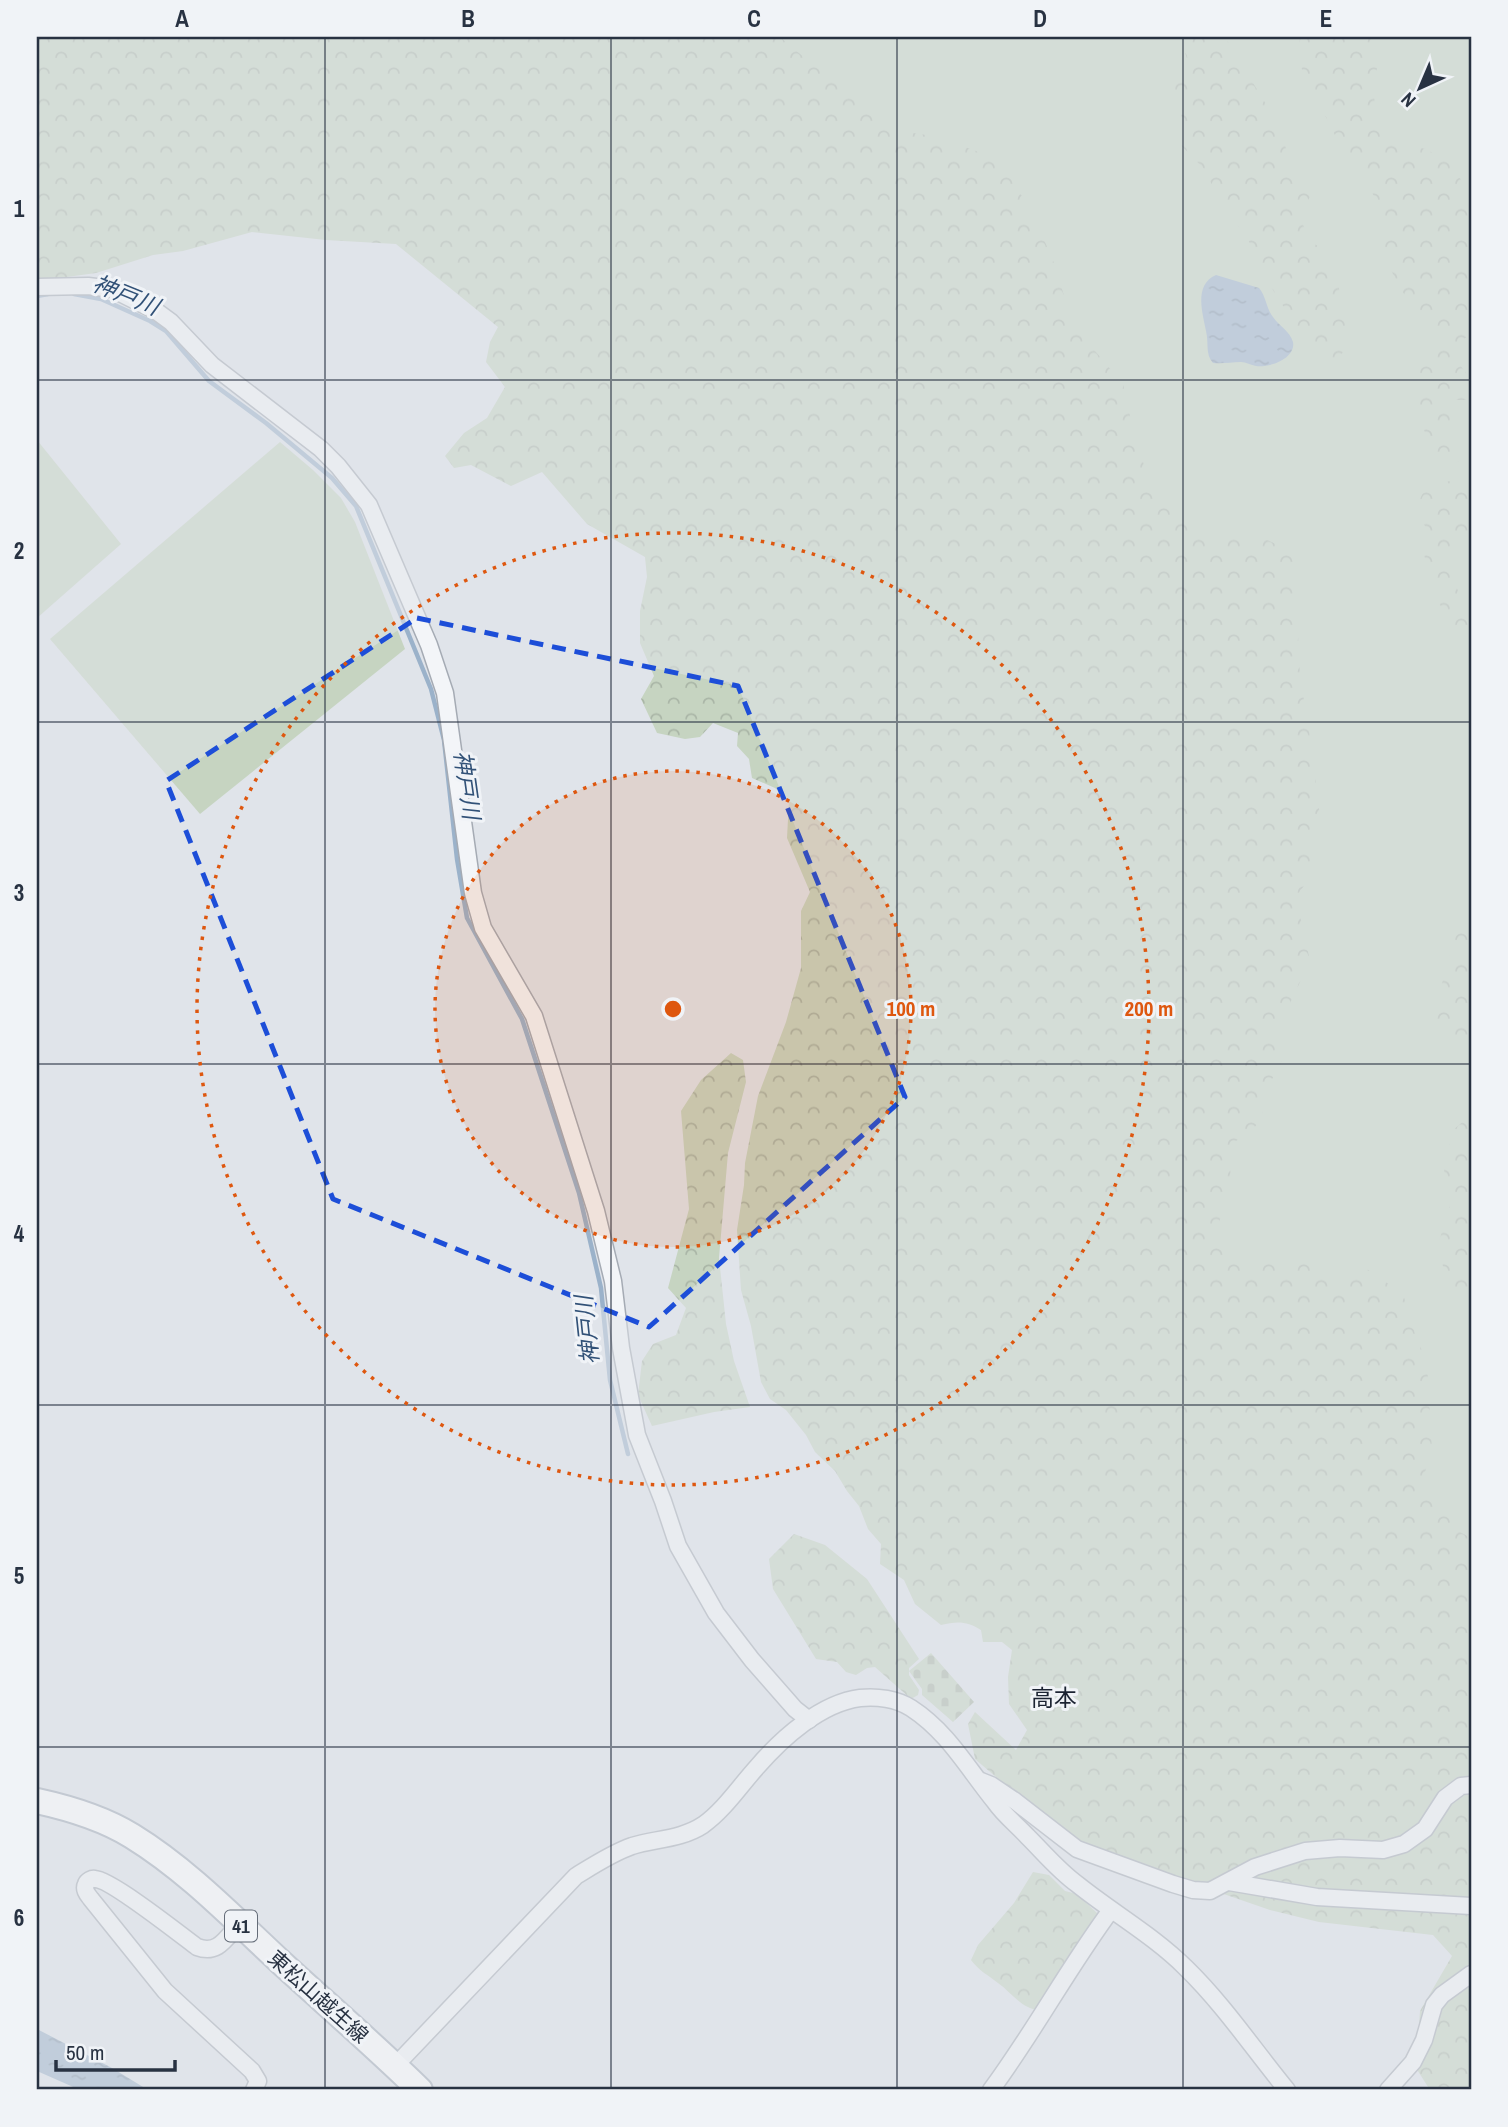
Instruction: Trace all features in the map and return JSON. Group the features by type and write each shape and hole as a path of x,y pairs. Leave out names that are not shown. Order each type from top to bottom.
{"main road":[{"name":"東松山越生線","path":"37,1801 77,1811 131,1835 190,1880 421,2090"}],"street":[{"path":"37,287 65,285 112,289 156,311 172,322 212,365 321,449 369,505 429,645 445,693 473,893 483,928 534,1016 596,1212 612,1281 637,1435 678,1546 716,1613 752,1660 809,1720"},
{"path":"395,2066 576,1876 610,1855 701,1826 724,1806 759,1764 809,1720 825,1708 862,1698 895,1700 909,1707 944,1736 960,1753 998,1806 1055,1864 1074,1882 1154,1940 1186,1968 1219,2004 1287,2090"},
{"path":"978,1781 991,1785 1015,1801 1077,1849 1193,1890 1210,1891 1255,1867 1305,1851 1340,1848 1383,1850 1404,1844 1425,1829 1445,1798 1461,1786 1471,1785"},
{"path":"239,1924 216,1948 205,1950 102,1881 94,1878 85,1885 91,1899 165,1991 252,2071 258,2081 254,2090"},
{"path":"1230,1882 1317,1897 1471,1906"},
{"path":"991,2090 1020,2051 1041,2014 1111,1910"},
{"path":"1388,2090 1413,2062 1424,2040 1434,2006 1442,1995 1471,1974"}],"highlighted area":[{"path":"417,618 738,686 905,1097 649,1327 333,1199 166,781"}],"green space":[{"path":"37,37 780,37 849,89 894,130 939,137 1002,161 1036,221 1054,263 1073,325 1123,384 1147,475 1208,533 1251,532 1294,553 1300,676 1320,817 1307,833 1309,851 1316,869 1296,897 1310,961 1290,1003 1271,1034 1287,1051 1261,1100 1263,1118 1249,1133 1231,1144 1230,1188 1214,1238 1224,1251 1258,1262 1288,1258 1308,1262 1325,1273 1367,1269 1403,1294 1427,1362 1432,1451 1418,1493 1442,1509 1458,1531 1471,1538 1471,2090 1430,2090 1416,2068 1420,2011 1452,1956 1433,1935 1319,1922 1270,1910 1079,1844 1053,1826 975,1759 968,1724 975,1712 1016,1750 1027,1730 1009,1704 1008,1677 1012,1650 1002,1642 983,1642 981,1630 966,1623 941,1625 915,1604 904,1580 880,1564 881,1544 868,1529 859,1506 835,1471 815,1452 806,1435 786,1410 770,1399 761,1382 751,1326 741,1290 737,1230 745,1163 758,1096 786,1022 801,968 801,911 810,892 787,838 789,800 775,788 752,778 749,759 737,746 738,733 713,723 700,737 685,739 657,733 641,699 654,676 640,643 640,611 647,577 645,557 587,524 542,472 511,486 471,465 454,468 445,456 464,433 487,418 505,387 486,362 490,342 498,327 396,244 252,232 183,251 153,255 96,273 37,281"},
{"path":"745,37 1471,37 1471,1546 1188,1279"},
{"path":"1169,37 1225,37 1275,119 1293,167 1307,184 1310,197 1301,211 1302,223 1312,242 1329,254 1338,283 1347,332 1344,350 1336,364 1311,350 1266,279 1246,235 1227,214 1205,170 1179,143 1182,108 1174,92 1175,75 1190,68 1183,46"},
{"path":"1300,37 1376,37 1378,63 1374,84 1375,121 1390,142 1426,149 1450,164 1471,194 1471,336 1465,338 1451,354 1471,379 1471,400 1449,400 1455,423 1451,434 1467,445 1465,458 1453,464 1444,455 1434,456 1416,409 1421,388 1419,366 1437,355 1444,345 1434,328 1414,319 1409,303 1383,256 1384,220 1360,171 1341,149 1306,83 1299,49"},
{"path":"37,440 121,544 37,618"},
{"path":"280,442 341,498 355,522 405,649 200,814 50,639"},
{"path":"1471,474 1471,542 1454,543 1450,572 1471,615 1471,629 1462,635 1449,626 1428,576 1424,553 1428,530 1417,510 1425,489"},
{"path":"1471,910 1471,1062 1454,1052 1436,1027 1440,990 1455,938"},
{"path":"731,1053 743,1060 746,1082 728,1153 719,1258 726,1324 734,1361 750,1407 652,1426 638,1395 642,1361 653,1344 676,1335 686,1308 668,1288 689,1209 681,1111 701,1080"},
{"path":"1471,1115 1471,1147 1464,1154 1471,1162 1471,1221 1468,1227 1471,1232 1471,1313 1449,1284 1437,1248 1450,1206 1444,1170 1453,1130"},
{"path":"794,1534 825,1545 867,1579 919,1659 909,1668 909,1675 919,1690 918,1695 911,1699 875,1667 867,1668 856,1675 846,1672 837,1662 816,1659 773,1589 769,1559"},
{"path":"931,1653 974,1702 953,1722 922,1695 922,1689 909,1671"},
{"path":"1033,1872 1049,1875 1065,1891 1077,1894 1098,1914 1094,1928 1036,2010 1020,2002 971,1960 978,1945 1014,1903"}],"water":[{"path":"1216,275 1259,288 1275,320 1292,338 1293,348 1286,358 1261,366 1241,362 1213,363 1208,352 1201,300 1204,286"},
{"path":"37,2029 148,2090 80,2090 37,2071"}],"waterway":[{"name":"神戸川","path":"37,296 48,294"},
{"name":"神戸川","path":"74,294 101,299 166,331 209,381 266,423 332,478 356,506 431,689 444,740 457,859 467,918 522,1019 579,1193 601,1288 610,1380 628,1454"}],"district":[{"name":"高本","path":"1054,1698"}]}
